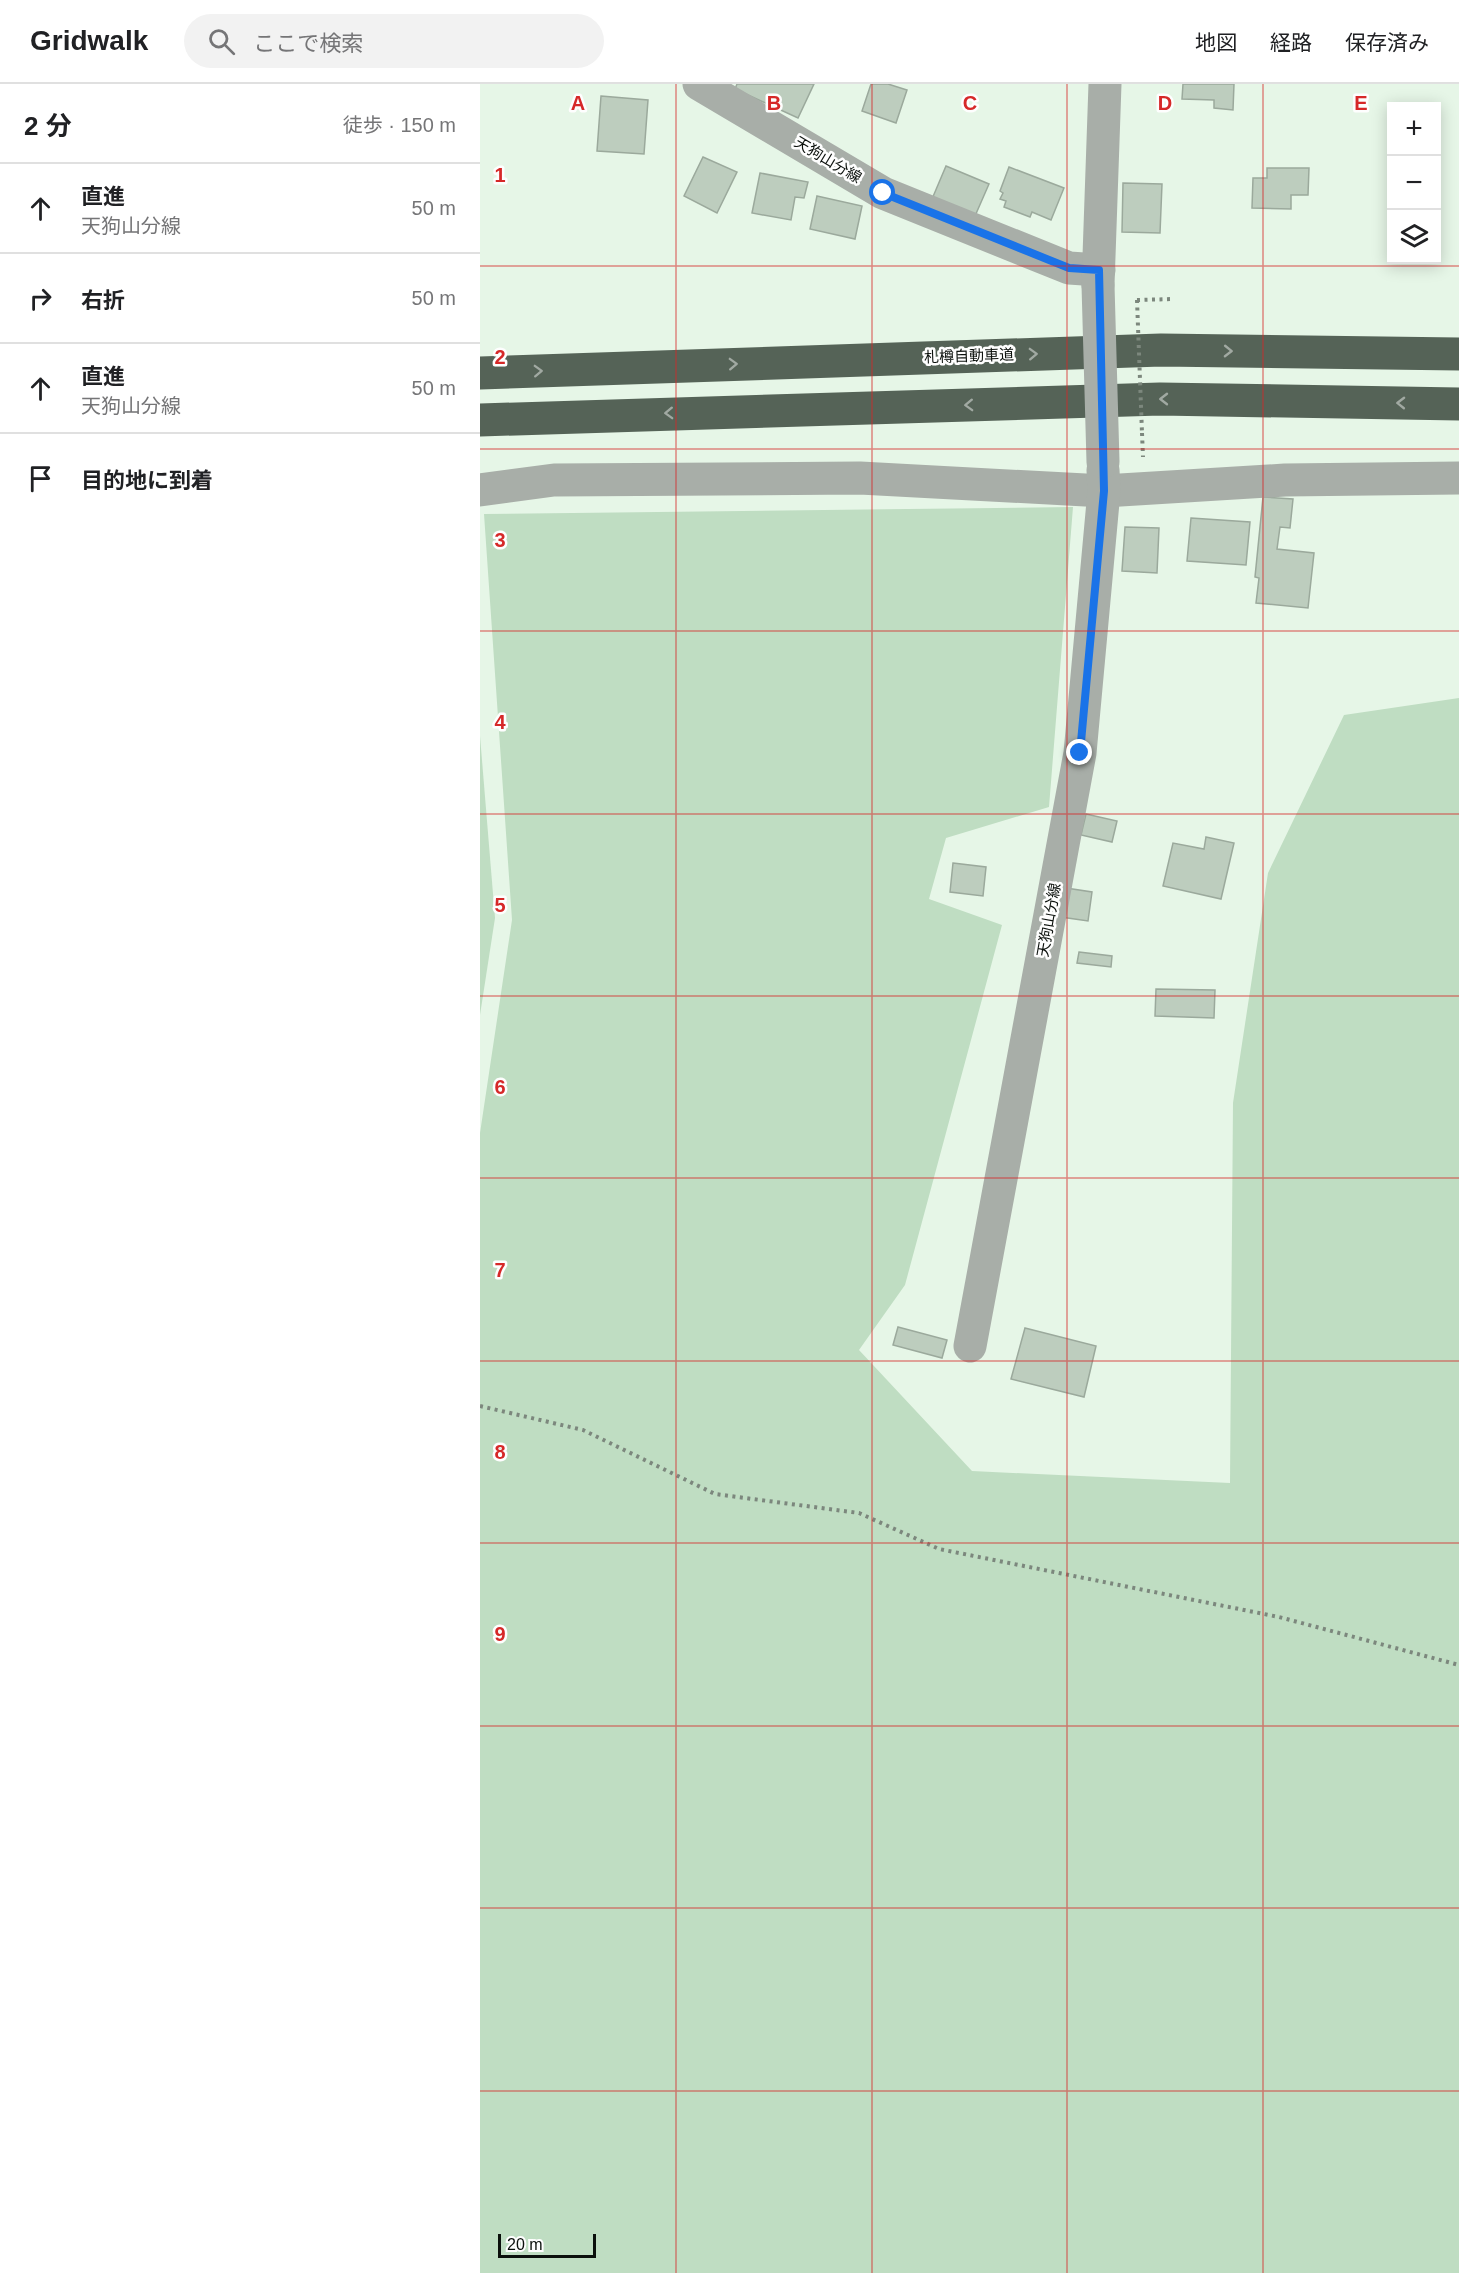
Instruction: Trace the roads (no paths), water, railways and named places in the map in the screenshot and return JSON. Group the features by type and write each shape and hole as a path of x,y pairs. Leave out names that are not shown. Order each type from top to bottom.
{"highway":[{"name":"札樽自動車道","path":"480,373 1161,350 1459,354"},
{"path":"480,420 1160,399 1459,404"}],"street":[{"name":"天狗山分線","path":"699,84 883,193 1069,268 1098,277"},
{"name":"天狗山分線","path":"970,1346 1080,753 1103,476 1098,277 1105,84"},
{"path":"480,490 554,480 1103,476 1285,480 1459,478"}]}
